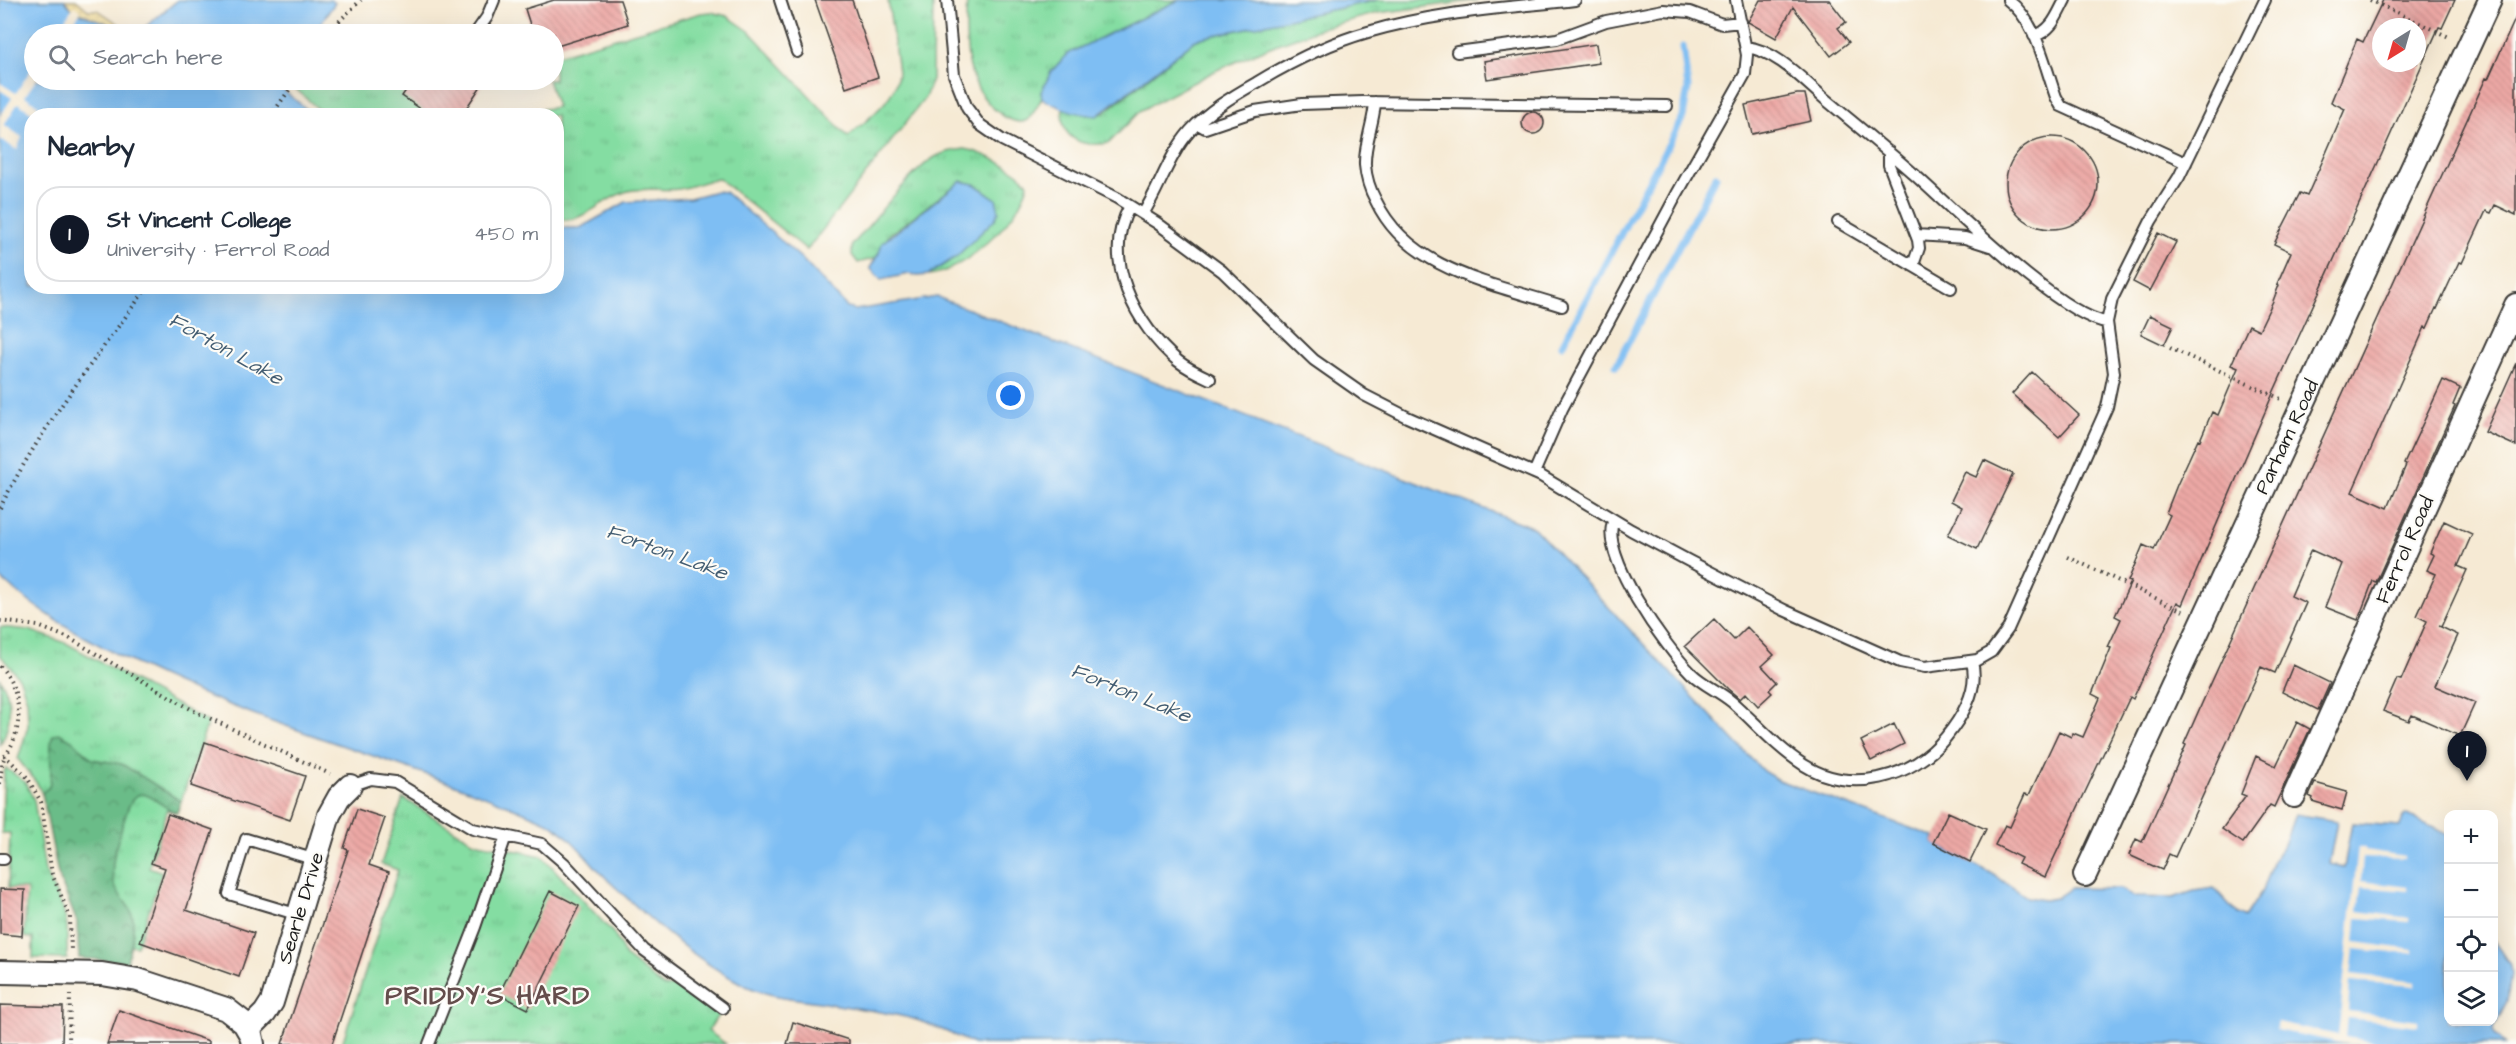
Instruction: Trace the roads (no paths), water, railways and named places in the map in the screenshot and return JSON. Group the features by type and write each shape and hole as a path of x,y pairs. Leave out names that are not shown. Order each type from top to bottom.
{"street":[{"name":"Parham Road","path":"2085,875 2490,0"},
{"name":"Ferrol Road","path":"2294,796 2516,305"},
{"name":"Searle Drive","path":"251,1037 272,1002 332,809 339,797 351,785"},
{"path":"0,972 70,982 113,975 138,980 217,1005 238,1017 251,1037"}],"lane":[{"path":"482,24 494,0"},
{"path":"780,0 797,52"},
{"path":"947,0 954,75 962,99 979,124 1045,164 1143,214 1222,271 1314,360 1352,388 1407,417 1534,473 1614,520 1785,610 1900,662 1925,667 1972,662 1992,652 2008,629 2101,421 2114,374 2108,322 2109,307 2151,221 2186,163 2265,0"},
{"path":"1143,214 1178,148 1197,124 1221,105 1281,69 1332,45 1368,32 1461,14 1575,0"},
{"path":"1534,473 1562,409 1677,194 1743,79 1747,64 1746,47 1736,0"},
{"path":"2008,0 2026,18 2061,106 2186,163"},
{"path":"2034,36 2043,34 2049,28 2065,0"},
{"path":"1457,52 1557,39 1606,21 1663,10 1690,12 1722,24 1741,22"},
{"path":"1746,47 1764,53 1789,70 1889,152 2065,303 2090,317 2108,322"},
{"path":"1197,124 1205,128 1255,111 1291,105 1375,102 1667,106"},
{"path":"1375,102 1366,153 1366,168 1373,195 1394,231 1414,248 1442,266 1562,306"},
{"path":"1889,152 1889,165 1916,236 1918,248 1913,266"},
{"path":"1130,206 1122,221 1119,249 1121,271 1129,295 1152,332 1170,353 1181,363 1210,380"},
{"path":"1838,222 1951,288"},
{"path":"1916,236 1965,238 1986,244 2004,253"},
{"path":"1614,520 1610,539 1617,562 1669,647 1697,678 1728,699 1789,754 1813,770 1833,777 1872,780 1897,773 1920,761 1939,746 1961,714 1973,685 1972,662"},
{"path":"351,785 371,779 395,782 412,790 461,824 542,844 552,851 644,950 723,1008"},
{"path":"429,1044 475,927 506,836"},
{"path":"299,915 229,894 246,839 316,860"}],"water":[{"name":"Forton Lake","path":"0,0 64,0 74,11 108,24 24,24 24,90 283,90 305,108 24,108 24,294 564,294 564,228 580,228 626,202 690,198 716,191 725,192 801,258 847,307 855,310 937,297 1534,528 1763,771 1778,780 1935,837 1933,843 1991,873 2027,897 2044,900 2056,898 2071,888 2120,889 2135,897 2173,898 2194,891 2214,888 2238,914 2245,917 2262,891 2272,862 2284,845 2295,814 2337,821 2329,864 2344,867 2352,823 2400,826 2405,814 2444,833 2444,1026 2495,1026 2495,1035 2505,1044 974,1044 910,1018 879,1011 783,997 752,989 706,962 656,924 624,896 582,851 551,824 498,801 281,724 174,682 74,631 29,601 0,578"},
{"path":"178,0 331,0 335,3 320,24 149,24"},
{"path":"1179,0 1377,0 1201,38 1194,41 1097,116 1069,110 1042,98 1041,92 1051,72 1067,54"},
{"path":"961,181 974,184 996,199 999,211 995,219 956,257 928,275 909,274 881,280 870,268 882,243"},
{"path":"2498,947 2510,965 2507,1002 2498,1020"}],"waterway":[{"path":"1562,345 1683,117 1688,88 1683,47"},
{"path":"1616,366 1716,176"}],"place":[{"name":"St Vincent College","path":"2467,781"}],"district":[{"name":"PRIDDY'S HARD","path":"488,996"}]}
